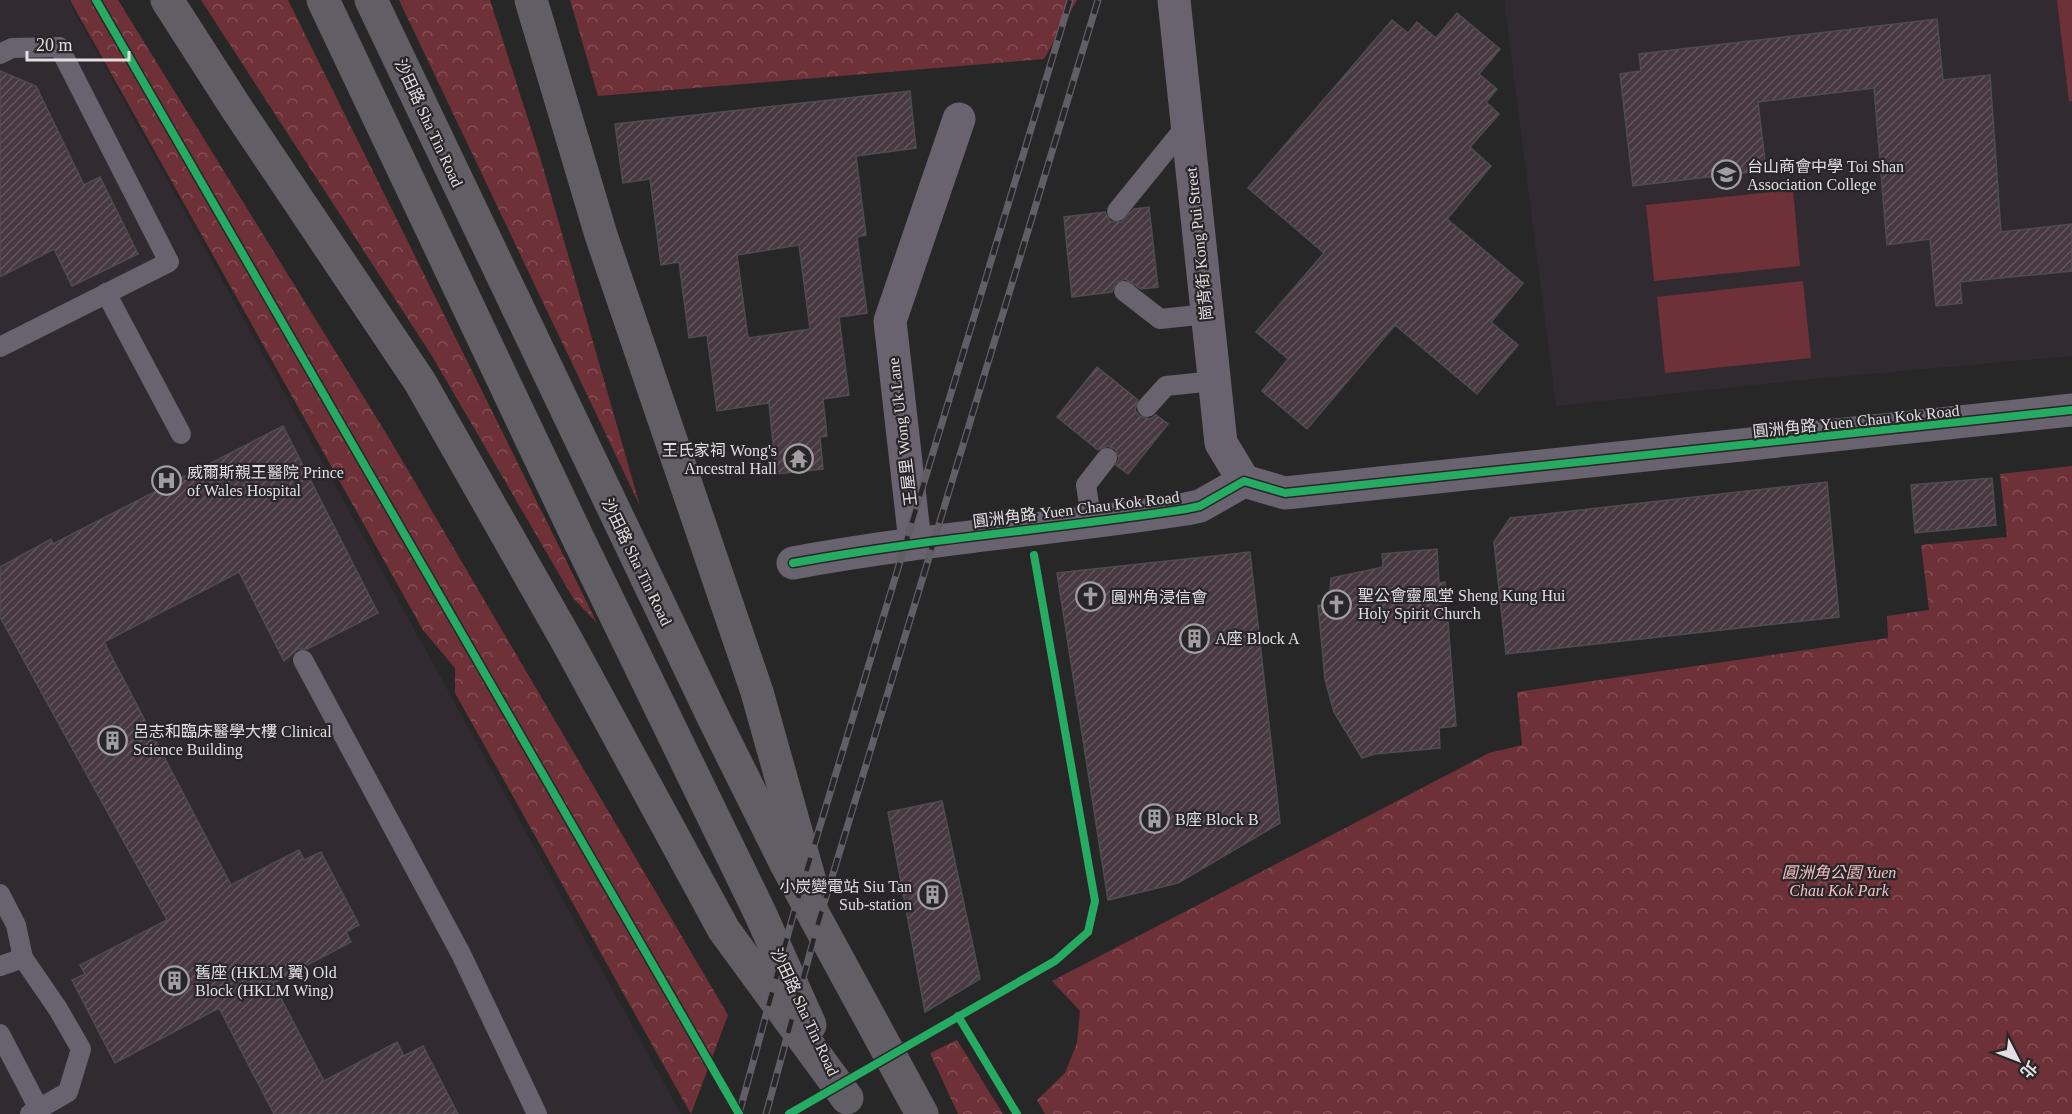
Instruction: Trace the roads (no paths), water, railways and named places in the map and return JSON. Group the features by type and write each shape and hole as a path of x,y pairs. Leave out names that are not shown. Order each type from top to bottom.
{"highway":[{"path":"168,0 235,106 420,382 567,641 723,930 851,1106"},
{"name":"沙田路 Sha Tin Road","path":"323,0 576,534 760,913 786,977 851,1106"},
{"name":"沙田路 Sha Tin Road","path":"371,0 656,603 785,862 893,1066 922,1114"},
{"path":"531,0 601,235 757,692 812,888 832,948"}],"street":[{"name":"崗背街 Kong Pui Street","path":"1174,0 1221,443 1245,481"},
{"name":"王屋里 Wong Uk Lane","path":"915,542 890,321 959,119"},
{"name":"圓洲角路 Yuen Chau Kok Road","path":"793,563 915,542 1092,524 1200,506 1245,481 1285,493 2072,410"}],"lane":[{"path":"0,54 12,48 59,47 170,262 0,347"},
{"path":"1117,211 1186,126"},
{"path":"1125,291 1160,319 1207,314"},
{"path":"106,293 181,434"},
{"path":"1147,407 1166,386 1214,381"},
{"path":"1092,524 1086,485 1107,458"},
{"path":"303,660 461,954 537,1114"},
{"path":"0,894 16,926 23,958 58,1009 81,1049 68,1092 34,1112 0,1034"},
{"path":"0,966 23,958"}],"railway":[{"path":"739,1114 794,912 1070,0"},
{"path":"766,1114 819,920 1098,0"}],"place":[{"name":"台山商會中學 Toi Shan Association College","path":"1726,175"},
{"name":"王氏家祠 Wong's Ancestral Hall","path":"798,459"},
{"name":"威爾斯親王醫院 Prince of Wales Hospital","path":"166,481"},
{"name":"圓州角浸信會","path":"1090,597"},
{"name":"聖公會靈風堂 Sheng Kung Hui Holy Spirit Church","path":"1337,604"},
{"name":"A座 Block A","path":"1194,638"},
{"name":"呂志和臨床醫學大樓 Clinical Science Building","path":"112,740"},
{"name":"B座 Block B","path":"1154,819"},
{"name":"小炭變電站 Siu Tan Sub-station","path":"933,895"},
{"name":"舊座 (HKLM 翼) Old Block (HKLM Wing)","path":"174,981"}],"park label":[{"name":"圓洲角公園 Yuen Chau Kok Park","path":"1839,881"}]}
